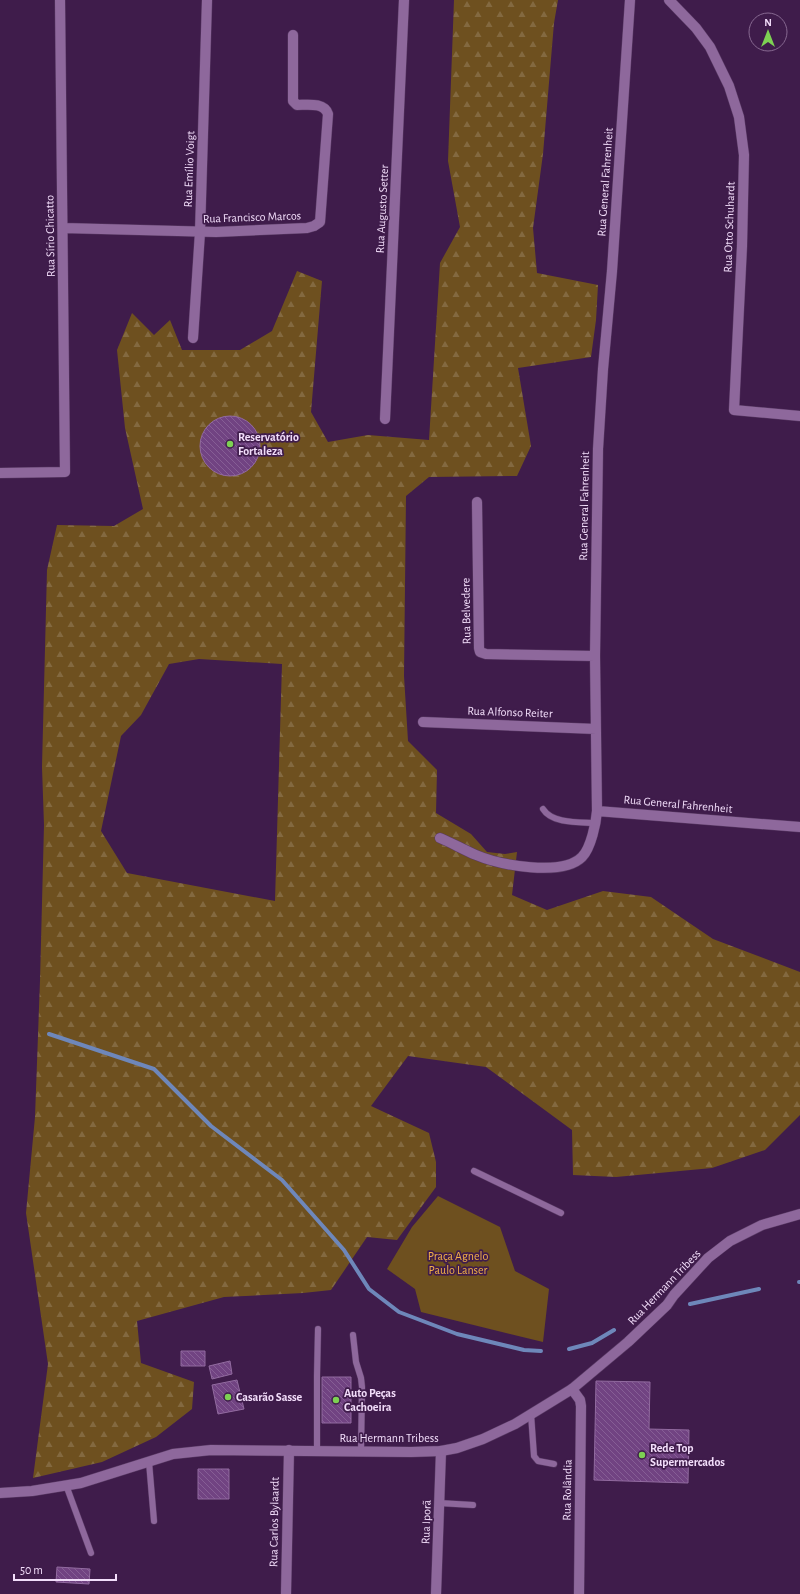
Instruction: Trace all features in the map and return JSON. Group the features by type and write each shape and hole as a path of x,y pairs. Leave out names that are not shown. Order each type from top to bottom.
{"street":[{"name":"Rua Sírio Chicatto","path":"0,473 65,472 60,0"},
{"name":"Rua Emílio Voigt","path":"194,338 200,232 207,0"},
{"name":"Rua Augusto Setter","path":"385,419 404,0"},
{"name":"Rua General Fahrenheit","path":"630,0 612,272 603,369 598,449 595,656 597,811 800,827"},
{"name":"Rua Otto Schuhardt","path":"669,0 696,28 710,47 729,86 739,117 743,163 742,246 734,410 800,416"},
{"name":"Rua Francisco Marcos","path":"63,228 200,232 307,228 320,222 328,114 326,108 322,106 297,105 293,101 293,35"},
{"name":"Rua Belvedere","path":"477,502 480,652 486,654 595,656"},
{"name":"Rua Alfonso Reiter","path":"423,722 596,729"},
{"path":"440,838 476,855 502,862 530,867 560,867 575,862 583,856 596,823 597,811"},
{"name":"Rua Hermann Tribess","path":"0,1493 32,1492 81,1483 174,1454 211,1450 361,1452 441,1451 457,1448 483,1439 514,1424 572,1388 642,1329 667,1305 674,1295 708,1258 730,1241 762,1225 800,1214"},
{"name":"Rua Rolândia","path":"572,1388 580,1400 581,1406 579,1594"},
{"name":"Rua Carlos Bylaardt","path":"286,1594 289,1450"},
{"name":"Rua Iporã","path":"436,1594 441,1451"}],"lane":[{"path":"543,809 546,814 558,819 596,823"},
{"path":"474,1171 561,1213"},
{"path":"317,1451 318,1329"},
{"path":"353,1334 356,1362 362,1387 361,1452"},
{"path":"531,1414 534,1456 538,1461 554,1464"},
{"path":"149,1462 154,1521"},
{"path":"66,1485 91,1553"},
{"path":"439,1503 473,1505"}],"green space":[{"path":"454,0 558,0 554,23 543,154 533,228 537,273 598,285 596,320 591,357 518,368 531,446 517,476 429,477 406,496 404,676 408,741 437,770 436,813 471,834 487,852 505,854 517,852 512,895 547,910 603,891 651,897 713,939 800,972 800,1115 765,1150 712,1168 616,1177 573,1175 572,1130 486,1067 408,1056 371,1106 429,1133 436,1162 436,1187 397,1240 367,1237 331,1290 224,1297 137,1321 141,1363 194,1382 192,1409 156,1437 102,1462 33,1478 48,1364 26,1213 35,1117 40,981 44,825 42,767 47,570 57,525 114,526 143,509 125,428 117,350 132,313 154,335 170,320 182,350 240,350 272,331 297,271 322,281 311,412 328,442 368,435 429,440 440,263 460,227 448,161","holes":["199,659 282,664 275,901 127,873 101,831 121,736 141,715 169,664"]},
{"name":"Praça Agnelo Paulo Lanser","path":"438,1196 500,1227 515,1271 549,1289 543,1342 421,1312 415,1289 387,1269 412,1227"}],"building":[{"name":"Reservatório Fortaleza","path":"224,416 236,416 247,421 255,429 260,440 258,458 247,471 236,476 224,476 213,471 205,463 200,452 200,440 205,429 213,421"},
{"path":"181,1351 205,1351 205,1366 181,1366"},
{"path":"230,1361 232,1374 212,1379 209,1366"},
{"name":"Auto Peças Cachoeira","path":"322,1377 351,1377 351,1423 322,1423"},
{"name":"Casarão Sasse","path":"237,1380 244,1409 218,1414 212,1385"},
{"name":"Rede Top Supermercados","path":"596,1381 650,1382 649,1429 689,1430 688,1483 594,1480"},
{"path":"198,1469 229,1469 229,1499 198,1499"},
{"path":"57,1567 90,1569 89,1584 56,1582"}],"waterway":[{"path":"49,1034 154,1069 211,1126 282,1180 344,1250 369,1289 399,1312 457,1334 524,1350 541,1351"},
{"path":"690,1304 759,1289"},
{"path":"569,1349 592,1343 614,1330"}],"place":[{"name":"Reservatório Fortaleza","path":"230,444"},
{"name":"Casarão Sasse","path":"228,1397"},
{"name":"Auto Peças Cachoeira","path":"336,1400"},
{"name":"Rede Top Supermercados","path":"642,1455"}]}
